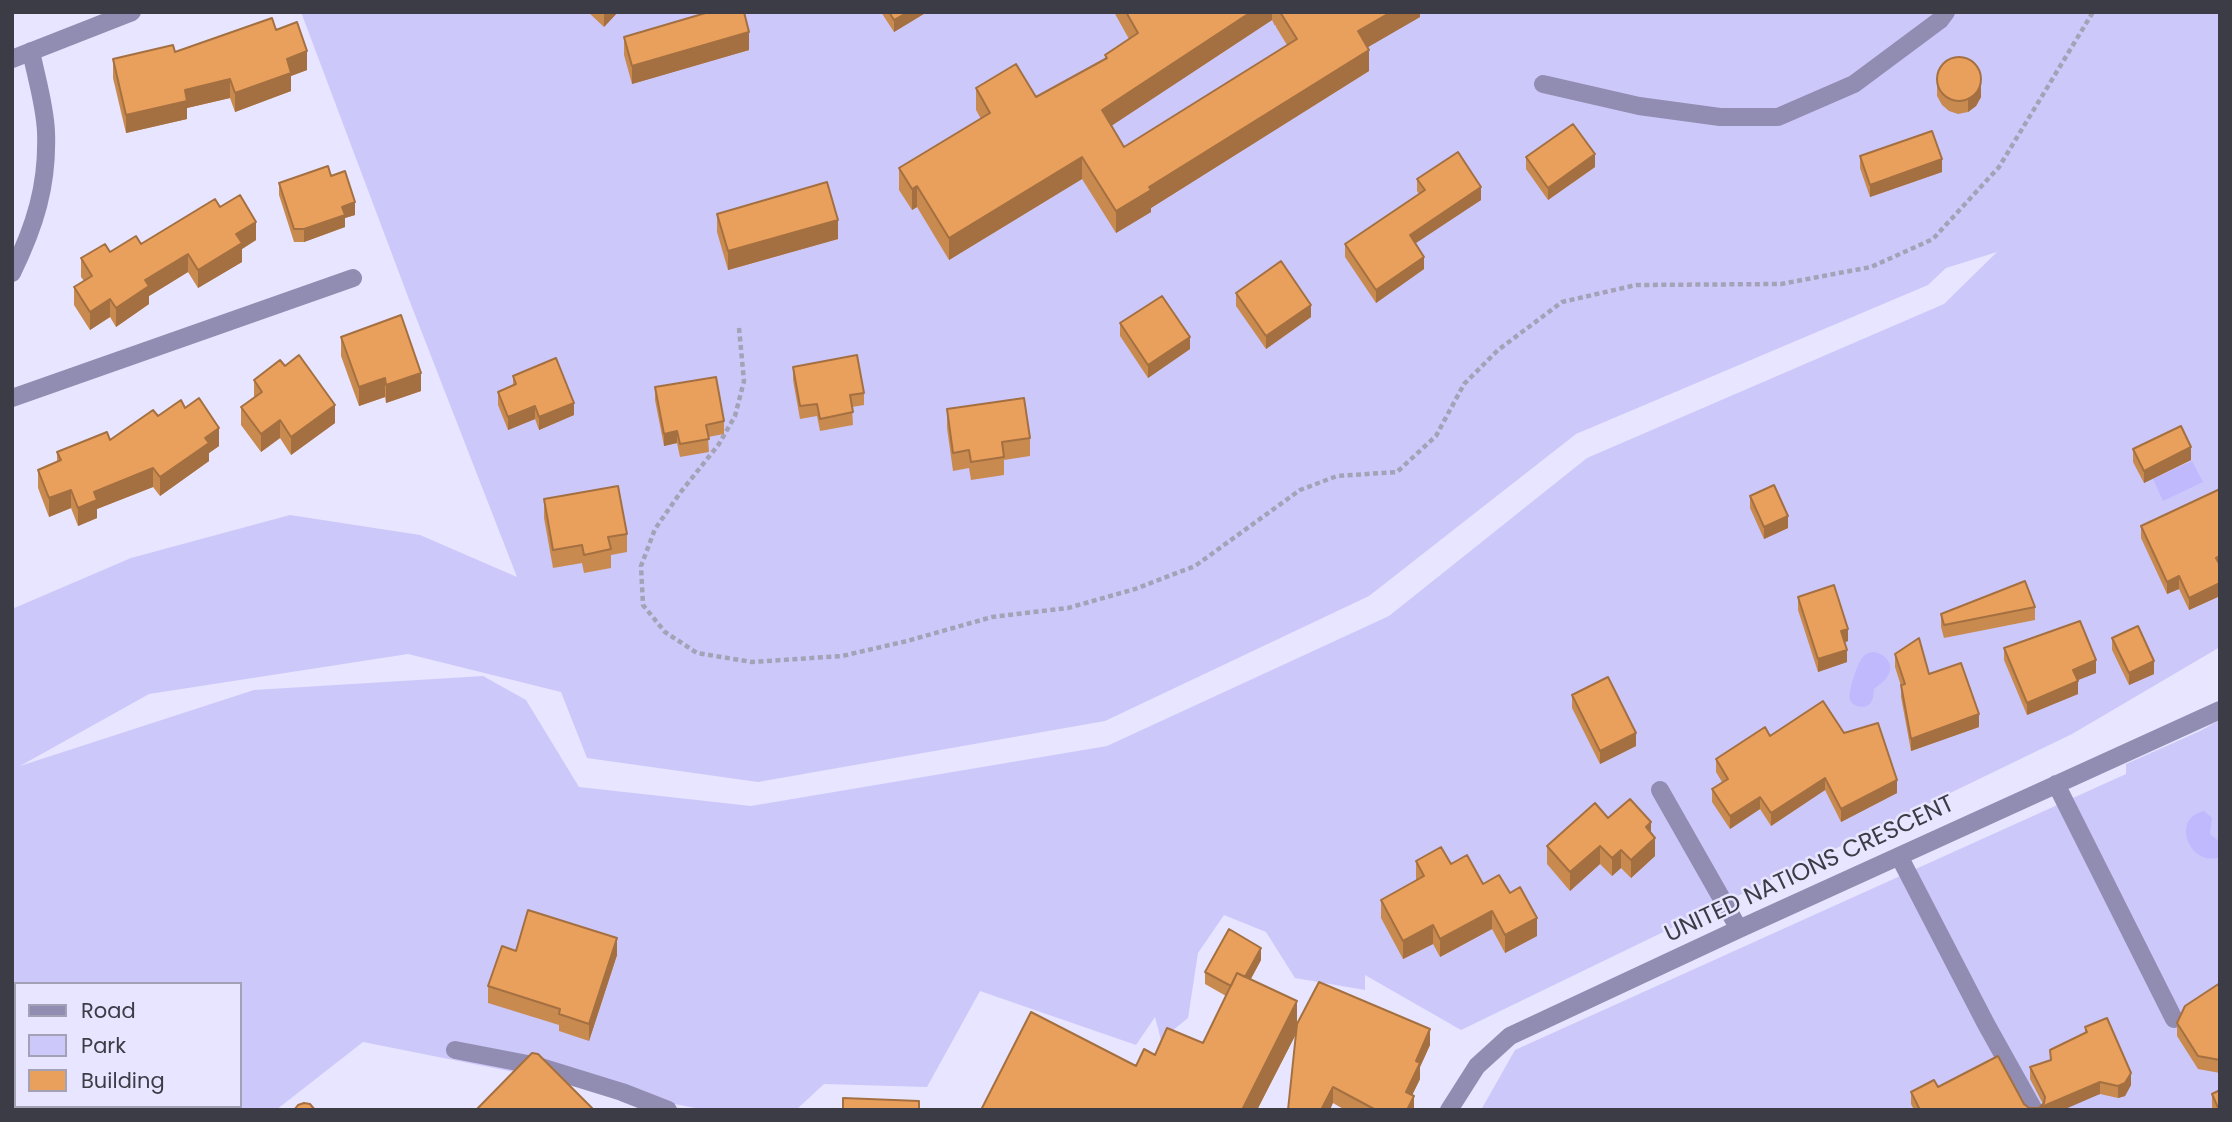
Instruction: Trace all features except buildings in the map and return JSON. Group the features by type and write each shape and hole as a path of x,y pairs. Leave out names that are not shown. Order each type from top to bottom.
{"street":[{"path":"12,59 132,12"},
{"path":"1543,84 1639,106 1720,117 1778,117 1854,84 1940,20 1946,12"},
{"path":"12,273 29,239 45,183 46,130 32,51"},
{"path":"12,398 353,278"},
{"name":"UNITED NATIONS CRESCENT","path":"1449,1110 1477,1066 1510,1036 2220,710"},
{"path":"2056,784 2174,1019"},
{"path":"1660,790 1739,929"},
{"path":"1899,856 2034,1110"},
{"path":"455,1050 538,1066 622,1092 668,1110"}],"path":[{"path":"739,328 744,381 735,416 719,444 655,529 641,566 643,605 665,632 698,653 752,662 842,656 992,618 1068,608 1135,589 1195,566 1300,491 1337,476 1397,472 1436,436 1464,384 1498,349 1563,302 1636,285 1781,284 1871,267 1933,240 1999,167 2093,12"}],"green space":[{"path":"301,12 2220,12 2220,647 2072,734 1461,1030 1365,975 1365,990 1295,978 1266,932 1224,915 1198,953 1188,1018 1161,1040 1155,1017 1136,1045 980,991 927,1087 824,1084 796,1110 705,1110 363,1042 276,1110 12,1110 12,609 131,558 290,515 420,535 517,577","holes":["1997,252 1944,304 1587,458 1389,616 1107,746 751,806 579,787 526,700 483,676 254,690 20,766 149,694 408,654 561,692 587,758 758,782 1105,721 1369,596 1576,434 1928,285 1946,268"]},
{"path":"2220,720 2220,1110 1481,1110 1515,1050 2126,774 2126,764"}],"shaded area":[{"path":"2192,461 2203,482 2163,501 2153,479"},
{"path":"1873,652 1888,660 1889,673 1874,689 1870,703 1865,707 1857,706 1849,697 1851,685 1861,660 1866,654"},
{"path":"2204,811 2212,818 2210,834 2220,842 2220,857 2210,859 2200,856 2188,841 2188,823 2193,816"}]}
